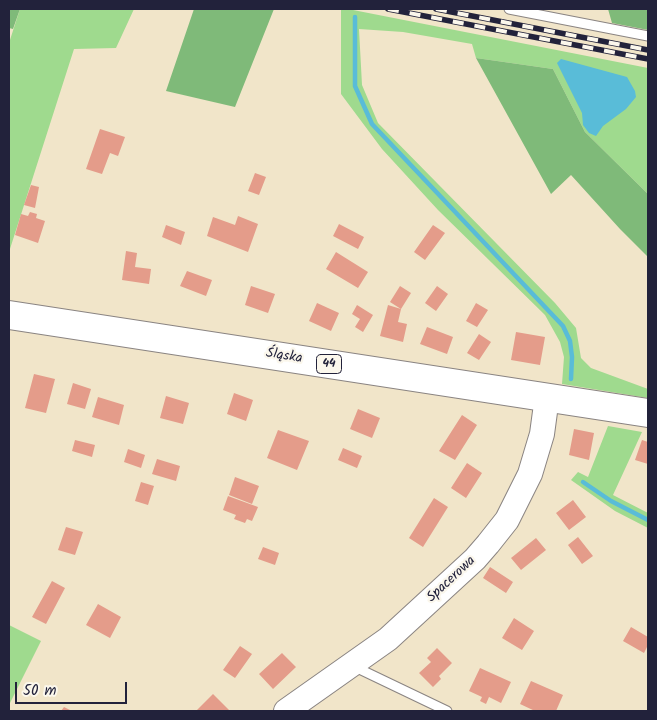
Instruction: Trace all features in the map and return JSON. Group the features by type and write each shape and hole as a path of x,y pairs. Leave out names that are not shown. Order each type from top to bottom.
{"main road":[{"name":"Śląska","path":"9,316 648,413"}],"street":[{"name":"Spacerowa","path":"286,711 380,645 404,625 475,559 500,530 530,474 542,434 547,397"}],"lane":[{"path":"509,9 648,36"},
{"path":"352,665 447,711"}],"green space":[{"path":"9,9 20,9 13,29 9,28"},
{"path":"20,9 134,9 116,48 74,49 9,252 9,43"},
{"path":"194,9 274,9 235,107 166,91"},
{"path":"341,9 648,68 648,194 585,132 553,69 476,58 472,44 403,32 359,29 362,85 378,123 555,303 576,328 581,358 591,368 648,389 648,398 562,384 564,357 560,342 545,315 438,210 382,149 341,94"},
{"path":"608,9 648,9 648,30 612,23"},
{"path":"476,58 553,69 585,132 648,194 648,257 571,175 551,194"},
{"path":"608,426 642,432 613,495 648,513 648,528 615,511 571,480 578,472 588,477"},
{"path":"9,625 41,641 9,705"}],"water":[{"path":"561,59 627,77 635,91 636,97 626,109 603,126 596,136 589,133 583,125 582,113 557,63"}],"building":[{"path":"100,129 125,137 118,156 110,153 102,174 86,169"},
{"path":"255,173 266,177 259,195 248,191"},
{"path":"31,185 39,187 35,208 24,205"},
{"path":"30,212 37,214 36,218 45,221 38,243 15,235 21,214 28,216"},
{"path":"238,216 258,224 248,252 207,236 213,217 235,225"},
{"path":"339,224 364,237 358,249 333,236"},
{"path":"166,225 185,232 181,245 162,237"},
{"path":"433,225 445,233 425,260 414,252"},
{"path":"126,251 137,253 135,267 151,269 149,284 122,280"},
{"path":"336,252 368,272 358,288 326,269"},
{"path":"187,271 212,280 206,296 180,286"},
{"path":"251,286 275,294 268,313 245,305"},
{"path":"400,286 411,293 401,309 390,302"},
{"path":"437,286 448,294 436,311 425,303"},
{"path":"317,303 339,313 331,331 309,321"},
{"path":"476,303 488,310 477,327 466,321"},
{"path":"357,305 373,315 363,332 355,327 360,319 352,314"},
{"path":"388,305 401,309 398,322 407,324 403,342 380,336"},
{"path":"427,327 453,337 447,354 420,344"},
{"path":"516,332 545,337 540,365 511,360"},
{"path":"479,334 491,342 479,360 467,353"},
{"path":"34,374 55,379 46,413 25,408"},
{"path":"73,383 91,389 85,409 67,404"},
{"path":"234,393 253,400 246,421 227,414"},
{"path":"166,396 189,403 183,424 160,418"},
{"path":"98,397 124,405 119,425 92,417"},
{"path":"358,409 380,418 372,438 350,429"},
{"path":"462,415 477,425 455,460 439,451"},
{"path":"574,429 594,433 589,460 569,455"},
{"path":"278,430 309,441 297,470 267,458"},
{"path":"75,440 95,445 92,457 72,451"},
{"path":"642,440 648,442 648,464 635,460"},
{"path":"343,448 362,456 357,468 338,460"},
{"path":"128,449 145,455 141,468 124,462"},
{"path":"157,459 180,466 176,481 152,474"},
{"path":"467,463 482,473 466,498 451,488"},
{"path":"235,477 259,486 252,504 229,495"},
{"path":"141,482 154,486 148,505 135,501"},
{"path":"228,496 258,507 252,521 247,519 245,523 234,519 236,515 223,510"},
{"path":"434,498 448,507 423,547 409,538"},
{"path":"573,500 586,517 569,530 556,513"},
{"path":"66,527 83,532 75,555 58,550"},
{"path":"578,537 593,556 582,564 568,545"},
{"path":"536,538 546,550 521,570 511,558"},
{"path":"263,547 279,553 275,565 258,559"},
{"path":"490,567 513,582 506,593 483,578"},
{"path":"52,581 65,588 46,624 32,617"},
{"path":"98,604 121,617 110,638 86,625"},
{"path":"514,618 534,631 522,650 502,638"},
{"path":"631,627 648,637 648,645 644,653 623,641"},
{"path":"240,646 252,654 235,678 223,670"},
{"path":"437,648 452,663 439,676 441,679 433,687 419,673 431,662 427,658"},
{"path":"282,653 296,667 273,689 259,674"},
{"path":"480,668 511,682 501,703 489,697 486,704 480,701 482,697 469,691"},
{"path":"531,681 563,695 556,711 535,711 520,704"},
{"path":"213,694 229,710 196,711"},
{"path":"64,707 72,711 61,711"}],"waterway":[{"path":"355,17 355,86 372,124 563,326 570,341 572,357 571,379"},
{"path":"583,482 611,501 648,520"}],"railway":[{"path":"388,9 648,59"},
{"path":"436,9 648,50"}]}
